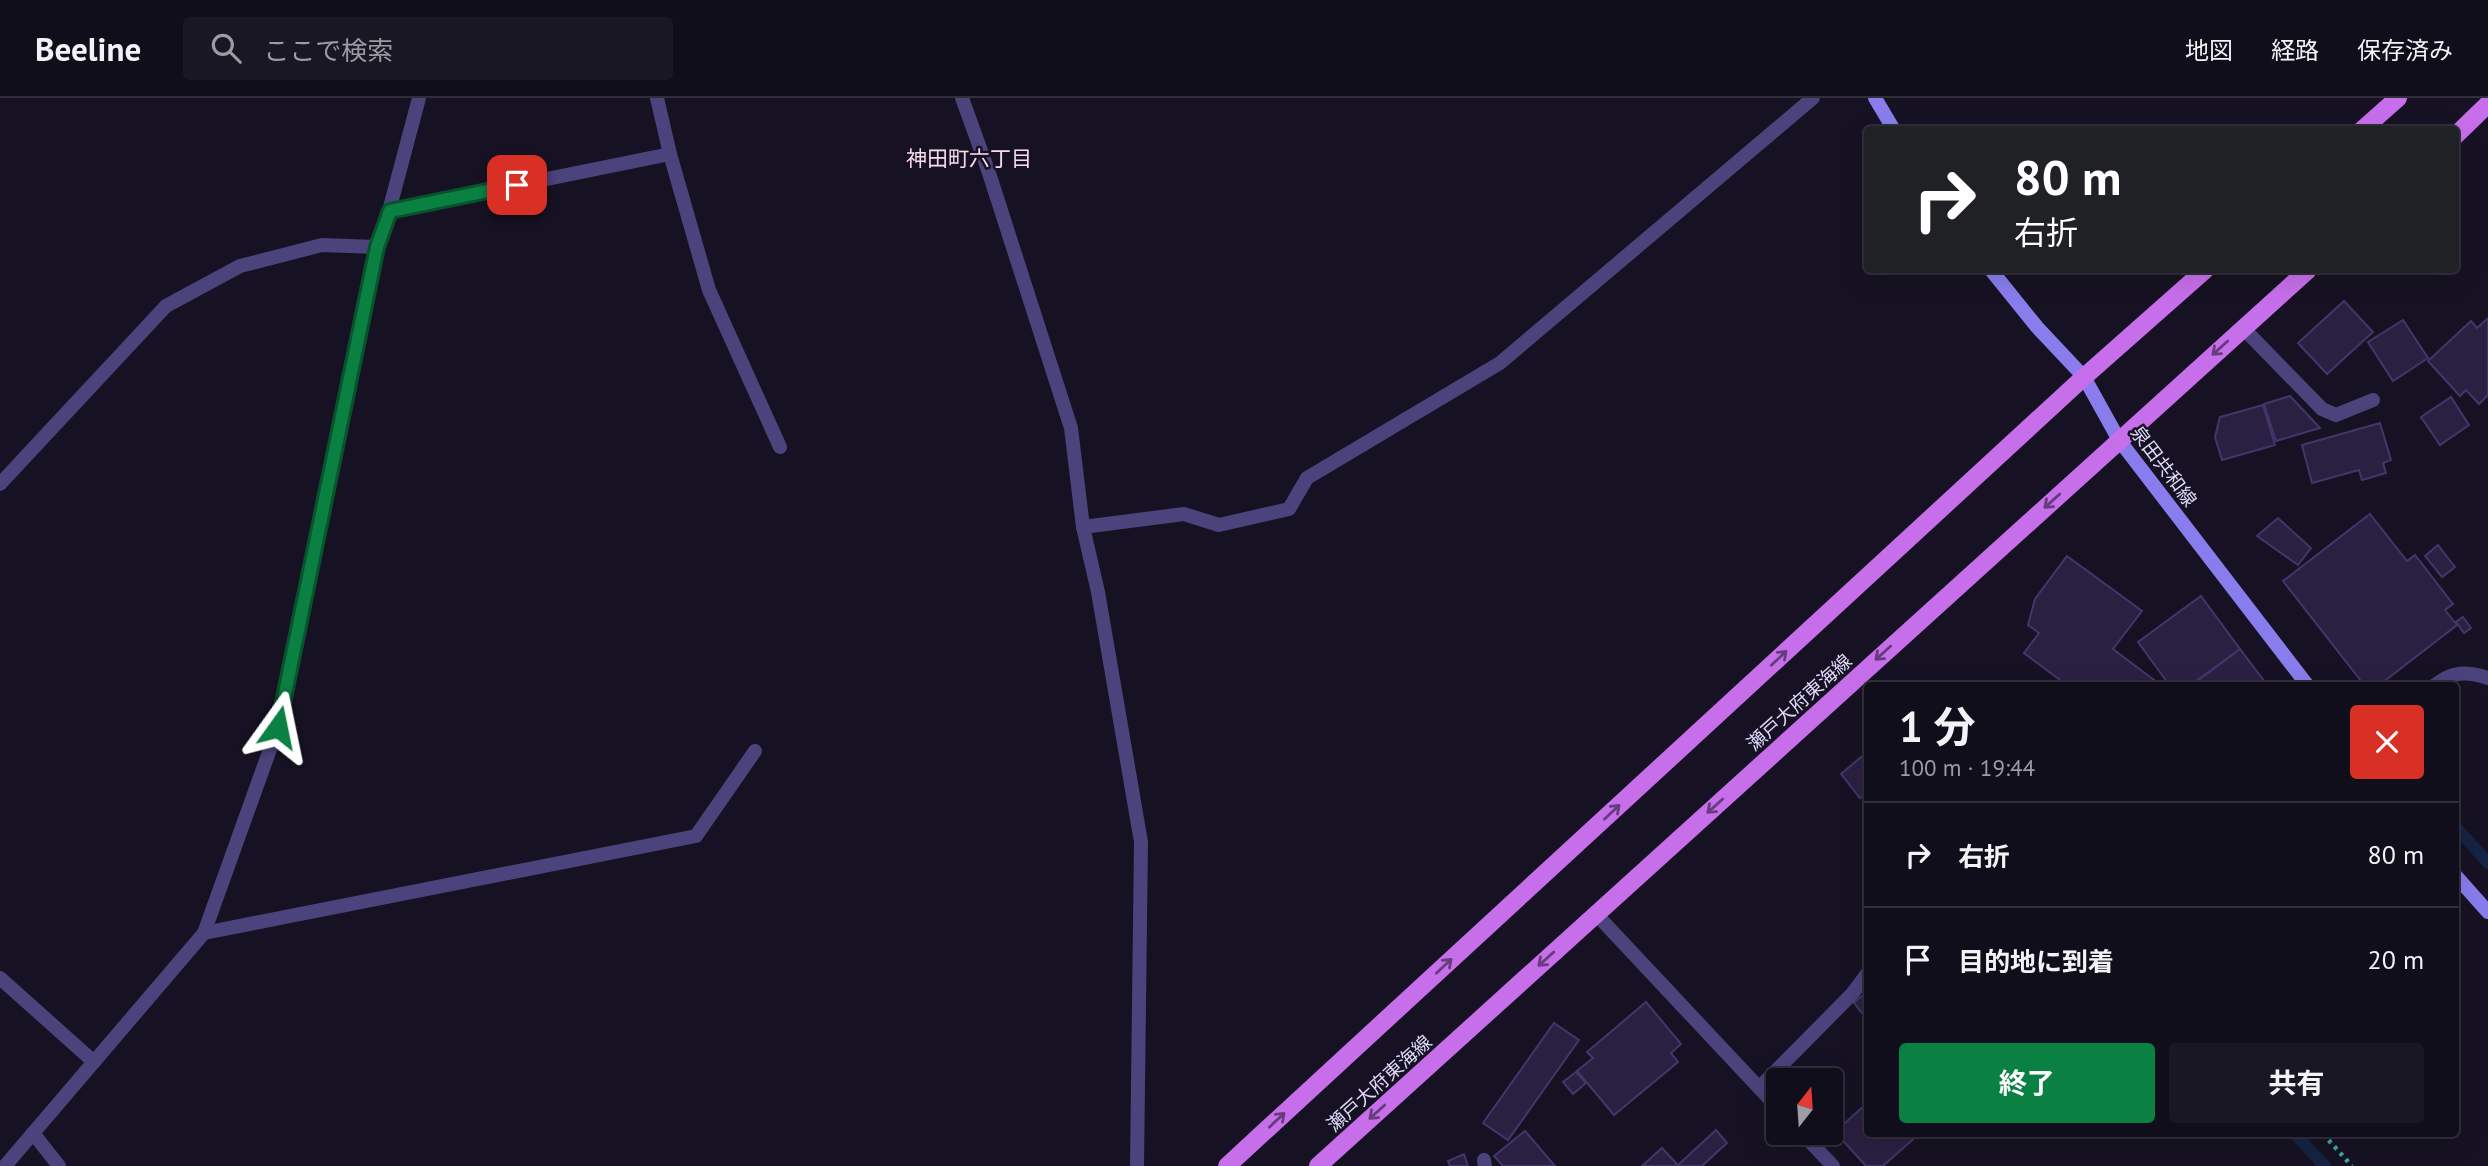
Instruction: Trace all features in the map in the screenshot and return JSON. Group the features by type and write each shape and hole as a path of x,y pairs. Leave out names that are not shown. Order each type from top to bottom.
{"main road":[{"path":"1875,98 1892,126"},
{"path":"2366,126 2398,98"},
{"path":"2459,132 2488,104"},
{"name":"泉田共和線","path":"1993,273 2037,327 2084,377 2119,440 2305,682"},
{"path":"1227,1166 2084,377 2202,273"},
{"name":"瀬戸大府東海線","path":"1318,1166 2305,273"},
{"path":"2459,879 2488,912"}],"street":[{"path":"5,1166 204,933 278,727 377,247 390,211 419,98"},
{"path":"657,98 709,290 780,447"},
{"path":"962,98 989,173 1071,428 1083,527 1098,592 1141,842 1137,1166"},
{"path":"1083,527 1184,514 1219,525 1289,509 1307,478 1500,363 1812,98"},
{"path":"390,211 670,154"},
{"path":"0,484 166,306 240,266 322,245 377,247"},
{"path":"2243,328 2322,409 2336,415 2373,400"},
{"path":"2439,682 2468,671 2488,678"},
{"path":"204,933 696,836 755,751"},
{"path":"1597,914 1766,1095"},
{"path":"0,978 94,1062"},
{"path":"1759,1088 1852,994 1864,978"},
{"path":"33,1133 59,1166"},
{"path":"1813,1145 1833,1166"}],"path":[{"path":"2326,1137 2352,1166"}],"building":[{"path":"2344,301 2373,332 2327,374 2298,343"},
{"path":"2488,318 2488,395 2479,404 2466,390 2460,396 2428,361 2471,321 2477,328"},
{"path":"2403,320 2428,358 2393,381 2368,342"},
{"path":"2290,396 2320,428 2276,441 2264,404"},
{"path":"2451,397 2469,425 2440,445 2421,417"},
{"path":"2263,405 2275,445 2222,460 2215,437 2220,417"},
{"path":"2380,423 2391,460 2383,463 2386,473 2362,480 2359,470 2312,483 2302,445"},
{"path":"2370,514 2407,561 2415,555 2453,604 2445,610 2457,625 2383,682 2362,682 2283,581"},
{"path":"2278,518 2311,548 2298,565 2257,536"},
{"path":"2438,545 2455,567 2442,577 2425,556"},
{"path":"2067,556 2142,611 2113,649 2157,682 2063,682 2024,653 2039,633 2028,625 2035,599"},
{"path":"2201,596 2240,649 2195,682 2167,682 2138,642"},
{"path":"2463,617 2471,628 2464,633 2456,622"},
{"path":"2240,649 2265,682 2196,682"},
{"path":"1864,755 1864,795 1860,798 1841,774"},
{"path":"1864,994 1862,1013 1854,1003"},
{"path":"1646,1002 1681,1044 1671,1053 1678,1062 1614,1115 1577,1071 1593,1058 1587,1052"},
{"path":"1554,1023 1579,1040 1508,1140 1483,1123"},
{"path":"1576,1072 1586,1083 1573,1094 1563,1082"},
{"path":"1864,1106 1864,1137 1916,1137 1883,1166 1866,1166 1843,1141 1843,1125"},
{"path":"1716,1130 1727,1143 1702,1166 1677,1166"},
{"path":"1525,1131 1555,1166 1503,1166 1494,1156"},
{"path":"1662,1148 1677,1164 1675,1166 1642,1166"},
{"path":"1464,1154 1468,1166 1450,1166 1448,1161"}],"waterway":[{"path":"2459,830 2488,863"},
{"path":"2298,1137 2325,1166"}],"district":[{"name":"神田町六丁目","path":"969,159"}],"route":[{"path":"278,727 377,247 390,211 517,185"}]}
